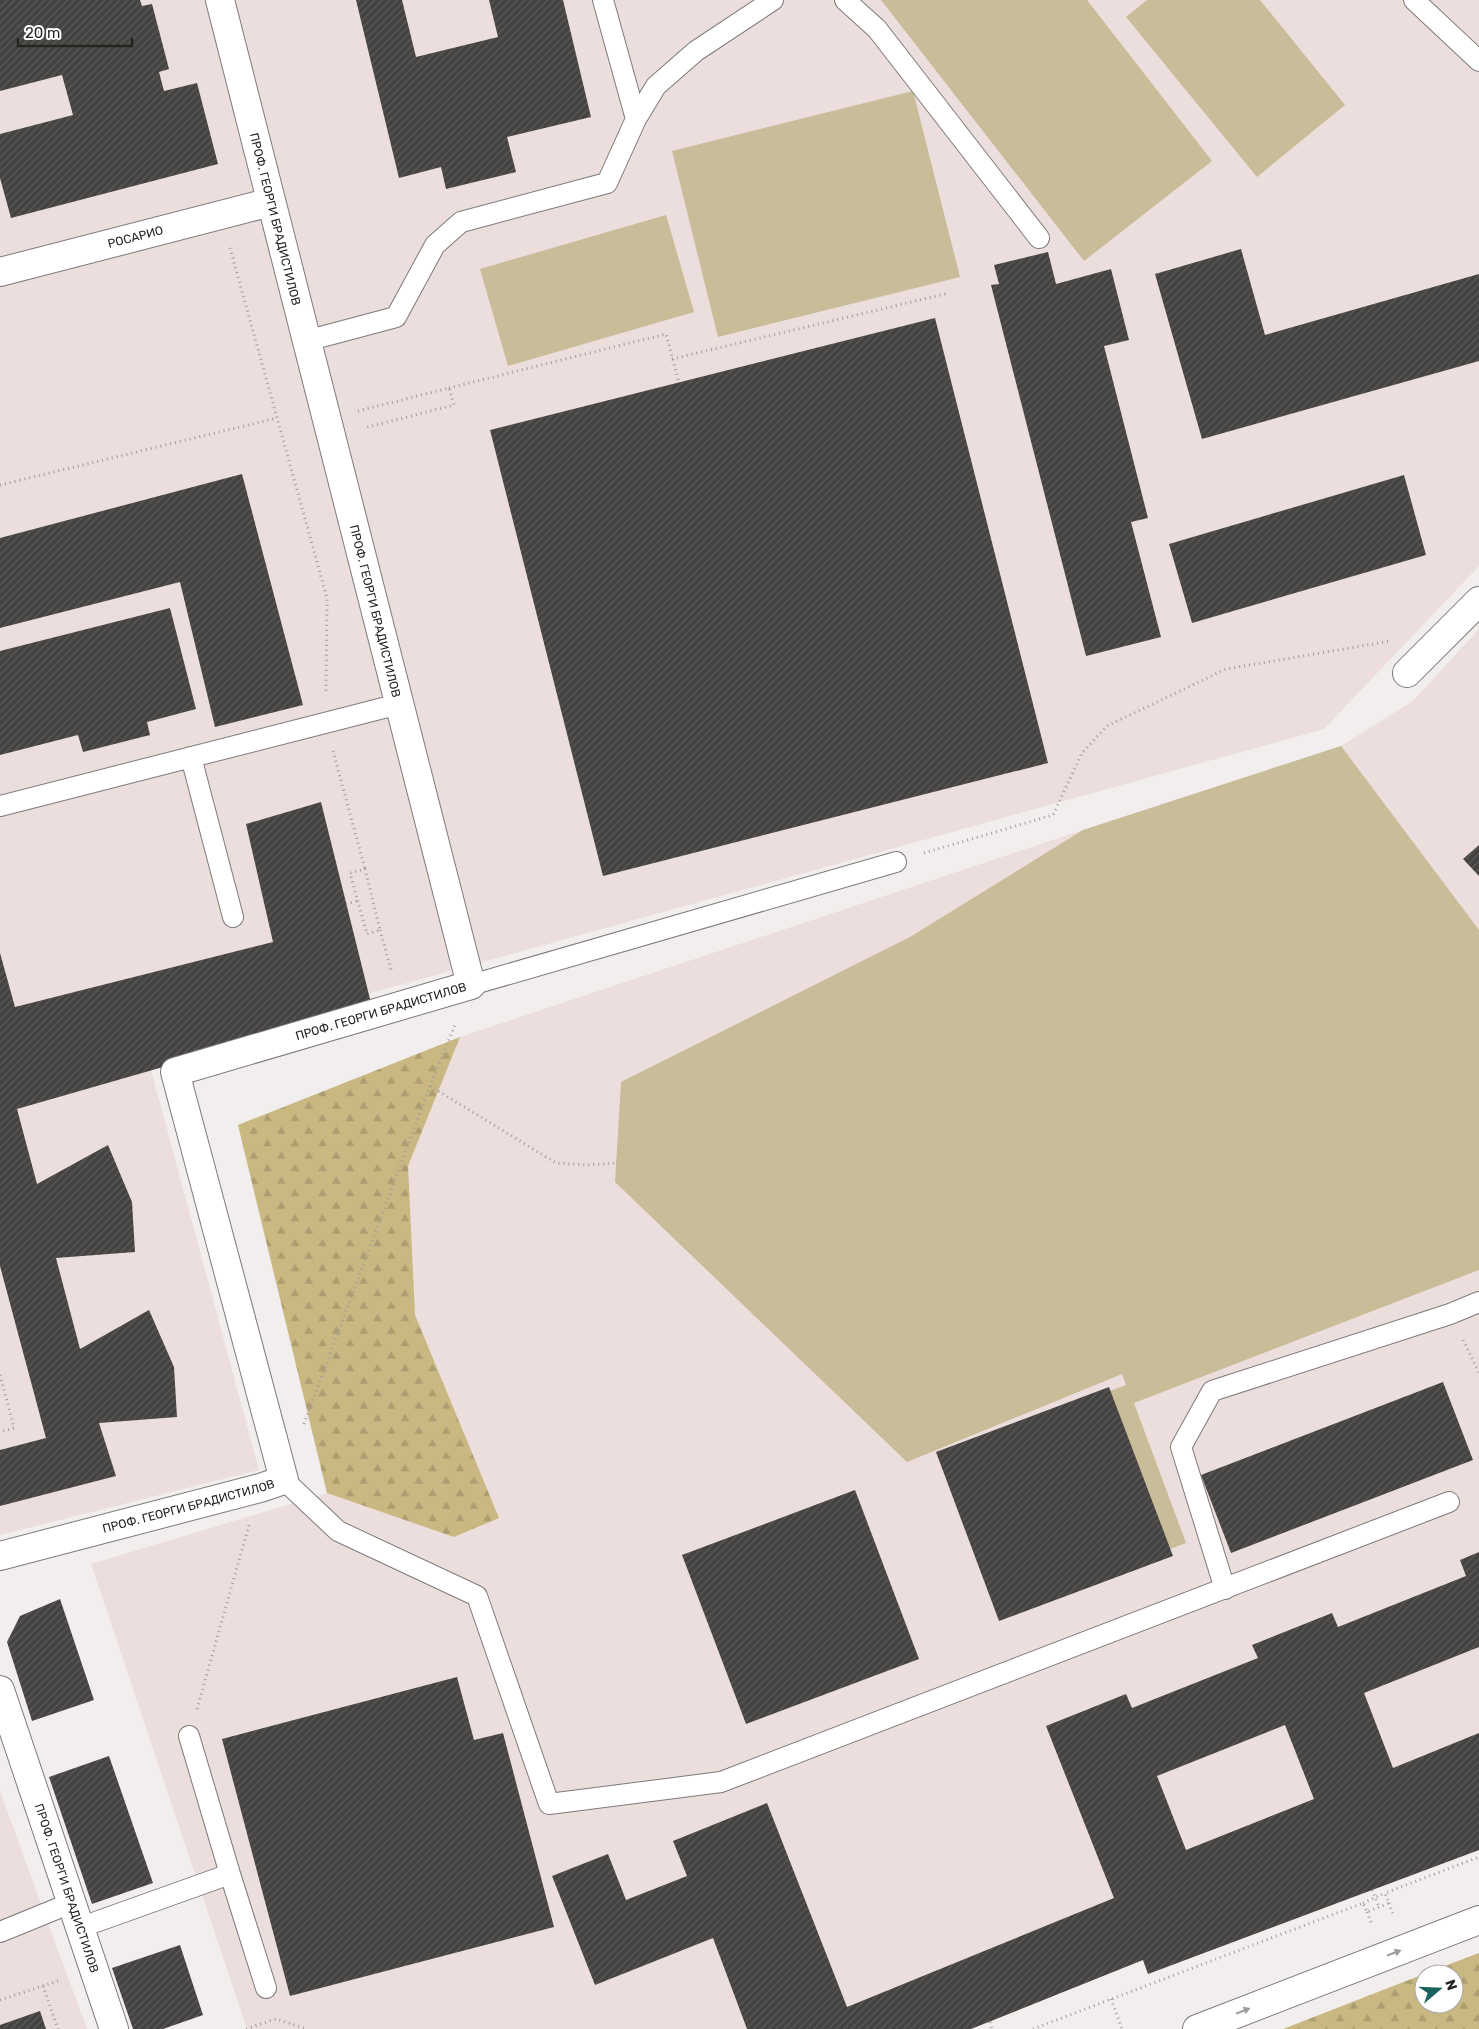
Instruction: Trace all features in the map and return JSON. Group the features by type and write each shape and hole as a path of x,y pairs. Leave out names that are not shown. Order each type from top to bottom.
{"street":[{"name":"ПРОФ. ГЕОРГИ БРАДИСТИЛОВ","path":"0,1556 272,1484 175,1072 471,985 220,0"},
{"name":"РОСАРИО","path":"0,272 270,202"},
{"path":"1407,673 1479,601"},
{"name":"ПРОФ. ГЕОРГИ БРАДИСТИЛОВ","path":"0,1690 114,2029"},
{"path":"1197,2029 1479,1920"}],"lane":[{"path":"603,0 636,119"},
{"path":"306,341 396,317 435,245 460,222 606,183 636,119 656,86 696,51 773,0"},
{"path":"845,0 877,28 1039,238"},
{"path":"1414,0 1479,61"},
{"path":"0,806 399,704"},
{"path":"191,757 233,917"},
{"path":"471,985 896,862"},
{"path":"1225,1590 1181,1447 1212,1391 1450,1314 1479,1302"},
{"path":"272,1484 338,1531 476,1596 549,1804 721,1782 1225,1590 1449,1502"},
{"path":"189,1736 266,1988"},
{"path":"0,1932 75,1915 230,1874"}],"path":[{"path":"221,215 327,598 326,722 401,1005"},
{"path":"672,359 949,294"},
{"path":"326,420 666,334 679,383"},
{"path":"393,421 454,405 449,388"},
{"path":"0,485 277,418"},
{"path":"896,862 1053,815 1082,753 1108,726 1226,669 1392,641"},
{"path":"365,869 350,873 367,934 380,930"},
{"path":"346,904 357,901"},
{"path":"189,1736 272,1484 471,985"},
{"path":"430,1086 556,1163 589,1165 616,1163"},
{"path":"1450,1314 1479,1373"},
{"path":"0,1375 14,1428 0,1432"},
{"path":"1033,2029 1479,1857"},
{"path":"1372,1890 1379,1907"},
{"path":"1363,1903 1367,1912 1389,1903 1385,1893"},
{"path":"0,2000 93,1969"},
{"path":"43,1986 58,2029"},
{"path":"1111,1999 1122,2029"},
{"path":"246,2029 276,2020 307,2029"},
{"path":"990,2022 992,2029"}],"shaded area":[{"path":"0,0 1479,0 1479,566 1324,729 147,1055 259,1470 0,1535"},
{"path":"881,0 1087,0 1212,161 1084,261"},
{"path":"1147,0 1260,0 1345,105 1257,177 1126,17"},
{"path":"913,91 960,277 718,337 672,151"},
{"path":"666,215 694,312 508,366 480,269"},
{"path":"1479,629 1479,1850 1148,1974 1143,1960 971,2029 247,2029 91,1564 327,1493 238,1125 460,1037 1341,746 1413,701"},
{"path":"1341,746 1479,930 1479,1270 1134,1403 1186,1543 1004,1611 945,1453 1126,1385 1122,1374 907,1462 615,1182 621,1082 910,937 1083,830"},
{"path":"0,1791 52,1934 87,2029 0,2029"}],"green space":[{"path":"460,1037 408,1166 415,1315 499,1518 454,1537 327,1493 238,1125"},
{"path":"1479,1953 1479,2029 1283,2029 1414,1978 1414,2014 1464,2014 1464,1964 1450,1964"}],"building":[{"path":"0,0 140,0 142,6 152,4 169,69 159,72 164,91 197,83 218,164 11,218 0,178 0,134 73,115 62,75 0,91"},
{"path":"356,0 402,0 416,57 498,37 489,0 563,0 591,117 507,137 516,172 446,189 441,167 399,178"},
{"path":"1241,249 1265,335 1479,274 1479,361 1202,439 1155,274"},
{"path":"1048,252 1056,284 1111,269 1129,340 1104,346 1148,518 1131,522 1161,637 1086,656 991,285 999,284 994,265"},
{"path":"935,318 1048,763 603,876 490,430"},
{"path":"242,474 303,705 215,727 180,582 0,628 0,538"},
{"path":"1404,475 1426,555 1192,623 1169,544"},
{"path":"170,608 196,709 147,722 150,735 83,752 78,735 0,755 0,651"},
{"path":"321,802 372,1007 17,1109 37,1184 108,1145 132,1202 135,1252 56,1258 80,1349 149,1310 174,1367 177,1417 99,1423 116,1476 0,1506 0,1450 46,1438 0,1266 0,953 15,1007 273,942 246,824"},
{"path":"1479,845 1479,876 1463,859"},
{"path":"1443,1382 1473,1460 1231,1553 1201,1475"},
{"path":"1109,1387 1173,1556 999,1621 936,1452"},
{"path":"855,1490 919,1659 746,1724 682,1555"},
{"path":"1479,1552 1479,1647 1364,1693 1393,1768 1479,1733 1479,1850 1148,1974 1143,1960 971,2029 747,2029 713,1938 595,1985 552,1876 608,1854 626,1900 687,1876 673,1841 767,1803 847,2007 1114,1898 1046,1726 1126,1694 1132,1708 1258,1658 1252,1645 1332,1613 1338,1627 1466,1576 1460,1560","holes":["1285,1725 1314,1799 1186,1850 1157,1776"]},
{"path":"60,1599 94,1700 32,1721 7,1642 20,1616"},
{"path":"457,1677 474,1740 503,1733 554,1927 290,1996 222,1739"},
{"path":"109,1756 153,1883 92,1904 49,1777"},
{"path":"180,1945 203,2015 163,2029 133,2029 112,1968"},
{"path":"40,2011 46,2029 0,2029 0,2025"}]}
